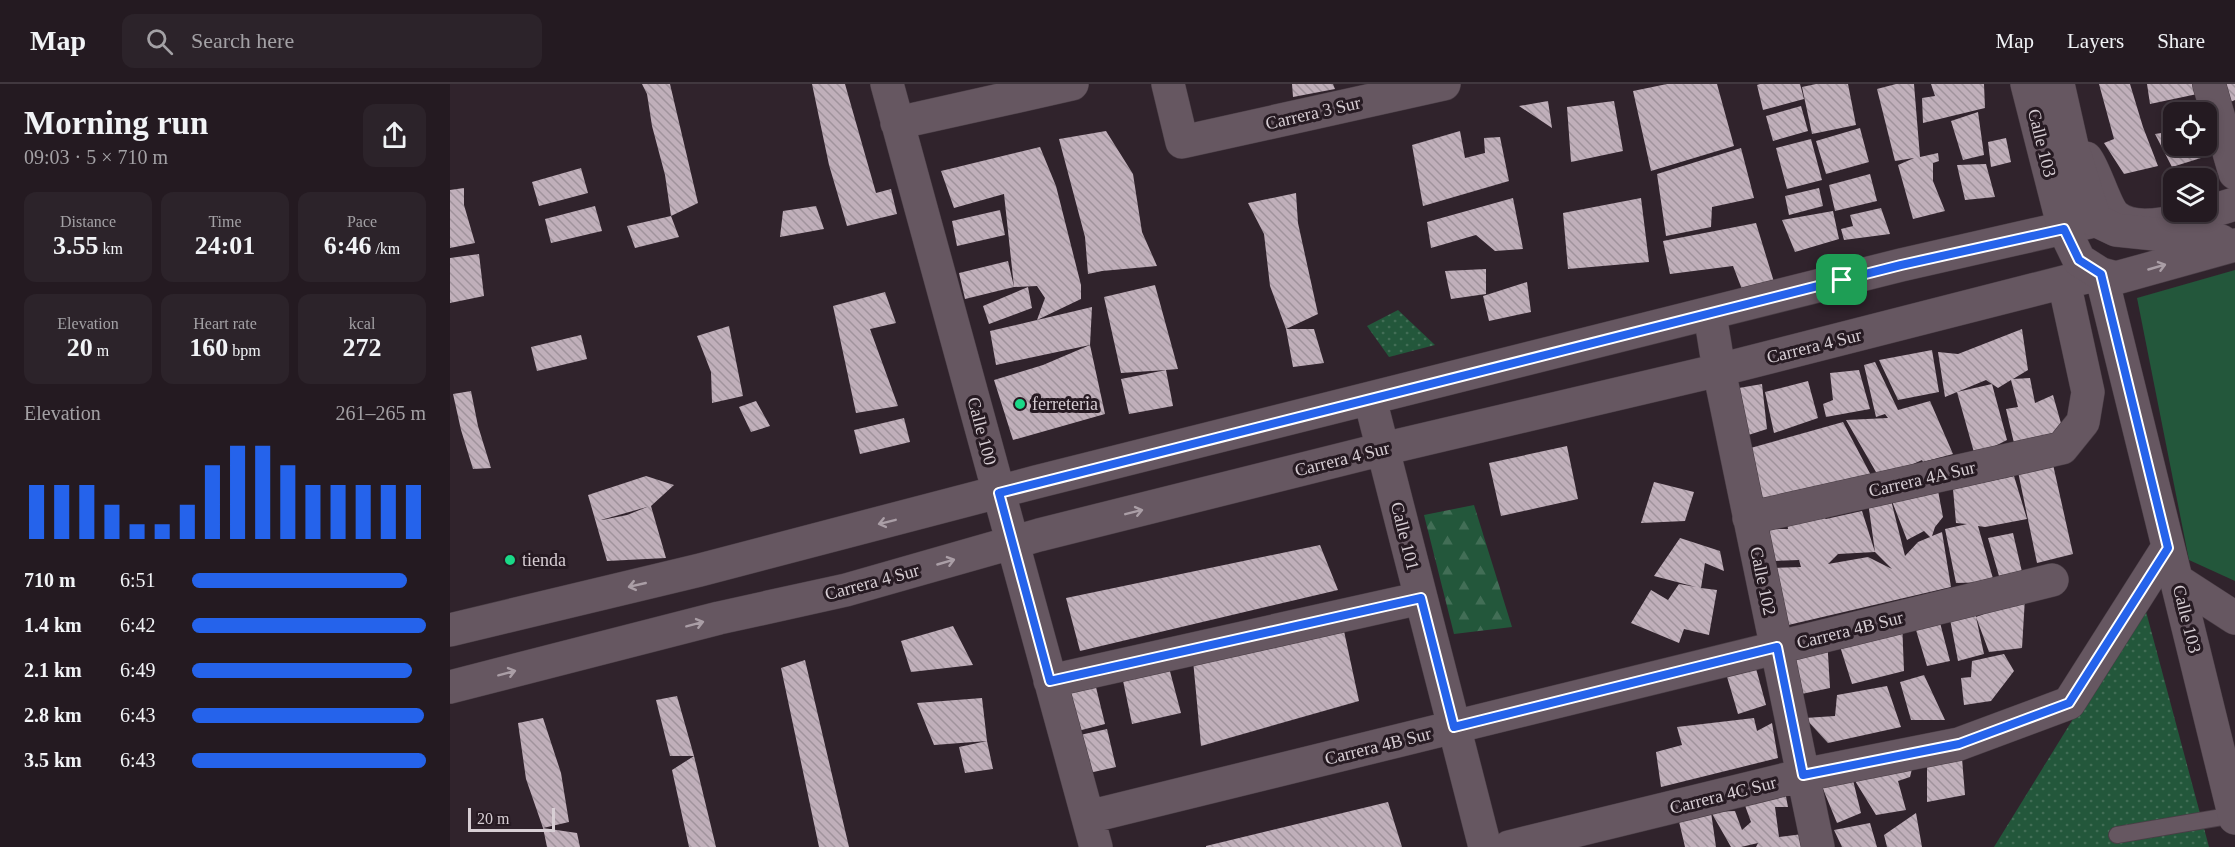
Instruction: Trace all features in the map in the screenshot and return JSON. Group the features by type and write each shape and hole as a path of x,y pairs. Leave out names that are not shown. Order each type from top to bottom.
{"street":[{"name":"Calle 100","path":"887,84 1050,681 1086,838"},
{"path":"897,123 1072,84"},
{"name":"Carrera 3 Sur","path":"1168,84 1182,142 1444,84"},
{"name":"Calle 103","path":"2027,84 2091,222"},
{"name":"Calle 103","path":"2058,84 2091,222 2079,260 2101,274 2235,816"},
{"path":"2209,84 2235,173"},
{"path":"450,630 700,570 1901,265 2091,222 2157,226 2235,204"},
{"path":"2091,222 2116,230 2235,243"},
{"name":"Carrera 4 Sur","path":"450,687 719,618 846,590 1012,543 1383,449 1719,370 2064,282 2101,274 2116,278 2235,243"},
{"name":"Carrera 4A Sur","path":"1749,518 2062,448 2083,422 2088,392 2064,282"},
{"name":"Calle 102","path":"1710,314 1719,370 1818,847"},
{"name":"Calle 101","path":"1370,399 1485,847"},
{"name":"Carrera 4C Sur","path":"1509,847 1803,775 1959,744 2069,703 2168,548"},
{"name":"Carrera 4B Sur","path":"1086,838 1454,727 2052,580"},
{"path":"2178,581 2235,618"},
{"path":"1050,681 1421,598"}],"lane":[{"path":"2117,835 2235,816"}],"green space":[{"path":"2235,270 2235,581 2189,560 2137,298"},
{"path":"1398,310 1435,345 1389,357 1367,326"},
{"path":"1474,505 1512,627 1454,634 1424,515"},
{"path":"2144,604 2209,847 1994,847"}],"building":[{"path":"642,84 670,84 698,203 671,216 665,175 652,126 647,94"},
{"path":"812,84 845,84 876,193 891,189 897,214 847,226 829,165"},
{"path":"1292,84 1333,84 1335,89 1293,97"},
{"path":"1667,84 1717,84 1734,146 1651,171 1633,91"},
{"path":"1800,84 1804,99 1763,110 1757,85"},
{"path":"1816,84 1848,84 1856,125 1812,134 1802,87"},
{"path":"1896,84 1914,84 1920,157 1938,153 1939,161 1933,163 1933,181 1945,211 1913,219 1898,165 1914,158 1895,161 1877,89"},
{"path":"1931,84 1984,84 1985,108 1923,123 1922,98 1935,96"},
{"path":"2099,84 2130,84 2158,166 2124,174 2104,143 2114,139"},
{"path":"2147,84 2196,84 2202,93 2150,104"},
{"path":"2223,84 2235,84 2235,100 2228,103"},
{"path":"1548,101 1552,128 1519,106"},
{"path":"1614,101 1623,151 1571,162 1567,107"},
{"path":"1801,106 1808,131 1773,141 1766,116"},
{"path":"1978,112 1984,155 1963,160 1951,121"},
{"path":"1860,128 1869,162 1826,174 1816,141"},
{"path":"1106,131 1133,174 1142,232 1157,266 1088,274 1085,237 1059,139"},
{"path":"1460,131 1465,158 1485,153 1484,138 1500,137 1509,181 1423,206 1412,145"},
{"path":"2163,133 2163,150 2155,134"},
{"path":"2006,138 2011,162 1991,167 1988,142"},
{"path":"1811,139 1822,180 1787,189 1776,148"},
{"path":"1040,147 1056,186 1081,285 1081,299 1037,320 1045,298 1037,286 1014,287 1004,194 954,208 941,171"},
{"path":"1741,148 1754,198 1712,207 1711,227 1666,236 1657,174"},
{"path":"2166,156 2207,156 2172,167"},
{"path":"1986,164 1995,197 1965,200 1957,165"},
{"path":"581,168 588,193 539,206 532,182"},
{"path":"1870,174 1877,201 1835,211 1829,185"},
{"path":"464,188 464,205 475,243 450,248 450,190"},
{"path":"1819,188 1823,206 1789,215 1785,196"},
{"path":"1296,193 1298,223 1318,314 1286,329 1270,286 1264,234 1248,203"},
{"path":"1513,198 1523,249 1495,251 1476,235 1431,248 1427,222"},
{"path":"1641,198 1649,262 1568,269 1563,213"},
{"path":"595,206 602,231 551,243 545,219"},
{"path":"816,206 824,229 780,237 783,211"},
{"path":"1881,208 1890,234 1844,240 1841,229 1853,226 1850,215"},
{"path":"1000,210 1005,235 957,246 952,221"},
{"path":"1833,211 1839,239 1795,252 1782,220"},
{"path":"671,216 679,237 635,248 627,226"},
{"path":"1756,223 1774,282 1743,292 1733,266 1670,274 1663,241"},
{"path":"479,254 484,296 450,303 450,258"},
{"path":"1008,261 1014,287 965,299 959,273"},
{"path":"1486,269 1486,294 1451,299 1445,271"},
{"path":"1527,282 1531,312 1489,321 1483,296"},
{"path":"1155,285 1178,369 1121,373 1104,297"},
{"path":"1028,287 1032,308 989,324 983,306"},
{"path":"885,292 896,323 870,329 898,406 856,413 833,306"},
{"path":"1092,307 1090,345 996,365 990,331"},
{"path":"729,326 743,396 712,403 711,372 697,336"},
{"path":"1286,329 1314,329 1324,363 1293,367"},
{"path":"2022,329 2028,370 2013,379 2030,378 2035,403 2053,395 2064,434 2017,456 2006,409 2018,407 2011,380 1998,388 1986,380 1945,397 1938,352 1958,354"},
{"path":"581,335 587,359 537,371 531,347"},
{"path":"1090,345 1105,414 1013,440 994,380 1043,365"},
{"path":"1932,350 1939,392 1898,400 1879,360"},
{"path":"1875,362 1898,410 1930,401 1953,454 1923,462 1922,460 1880,479 1846,420 1888,418 1885,414 1876,417 1864,365"},
{"path":"1166,370 1173,406 1129,414 1121,379"},
{"path":"1859,370 1870,409 1826,417 1823,404 1833,400 1830,373"},
{"path":"1808,381 1818,418 1774,433 1765,392"},
{"path":"1762,384 1767,429 1739,438 1733,389"},
{"path":"1992,384 2007,440 1975,456 1957,392"},
{"path":"471,391 478,426 491,468 473,469 461,430 453,394"},
{"path":"756,401 770,426 751,432 739,407"},
{"path":"904,418 910,442 860,454 854,430"},
{"path":"1843,422 1875,483 1761,500 1747,449"},
{"path":"1567,446 1578,499 1501,516 1489,463"},
{"path":"2052,460 2073,554 2037,563 2016,462"},
{"path":"646,476 674,485 651,506 666,558 607,561 588,495","holes":["647,507 627,515 602,520 601,520"]},
{"path":"2014,476 2027,519 1985,527 1978,526 1994,582 1956,583 1945,529 1967,524 1956,523 1953,489"},
{"path":"1936,480 1943,517 1935,527 1932,536 1942,532 1951,587 1784,626 1768,568 1801,567 1799,560 1773,561 1769,529 1788,529 1786,513 1808,509 1826,519 1862,511 1875,552 1868,502","holes":["1890,496 1907,540 1924,531 1930,537 1918,542 1905,556","1875,552 1892,569 1868,557 1828,564 1838,554"]},
{"path":"1654,482 1694,492 1685,521 1641,523"},
{"path":"2013,533 2022,572 1999,576 1988,538"},
{"path":"1680,538 1720,551 1724,571 1705,563 1701,588 1717,590 1709,635 1684,629 1679,643 1631,623 1651,590 1668,600 1679,584 1696,587 1654,576"},
{"path":"1320,545 1338,590 1080,651 1066,598"},
{"path":"2025,598 2022,648 1989,652 1976,617"},
{"path":"1975,605 1984,654 1958,661 1949,614"},
{"path":"1938,615 1950,661 1927,666 1912,617"},
{"path":"1341,617 1359,701 1201,746 1193,660"},
{"path":"1902,621 1904,671 1852,684 1837,637"},
{"path":"953,626 973,665 911,672 901,641"},
{"path":"1827,637 1830,688 1792,696 1784,649"},
{"path":"2004,654 2014,671 1991,701 1964,705 1961,678 1971,677 1972,661"},
{"path":"805,660 849,847 819,847 781,668"},
{"path":"1167,660 1181,713 1132,724 1121,671"},
{"path":"1754,661 1766,705 1738,714 1725,670"},
{"path":"1924,675 1945,720 1911,720 1900,682"},
{"path":"1094,679 1105,724 1074,732 1063,686"},
{"path":"1887,686 1901,727 1828,743 1805,718 1835,716 1837,695"},
{"path":"677,696 694,756 670,756 656,700"},
{"path":"982,698 987,741 934,745 917,703"},
{"path":"543,718 561,773 569,822 543,828 526,779 518,723"},
{"path":"1754,718 1757,731 1772,723 1778,758 1661,787 1656,752 1682,745 1677,727"},
{"path":"1107,729 1116,767 1089,773 1080,735"},
{"path":"987,741 993,769 965,773 959,747"},
{"path":"1961,746 1965,795 1927,802 1927,755"},
{"path":"694,756 716,847 689,847 672,770"},
{"path":"1914,761 1910,777 1898,781 1906,810 1876,815 1852,776 1861,813 1837,823 1818,777"},
{"path":"1784,786 1788,807 1775,807 1779,837 1803,834 1803,847 1756,847 1758,843 1731,847 1711,812 1735,811 1742,830 1751,822 1743,800"},
{"path":"1388,802 1402,847 1206,847 1206,846"},
{"path":"1711,812 1716,847 1685,847 1677,813"},
{"path":"1916,813 1922,847 1887,847 1884,835"},
{"path":"1870,823 1877,847 1842,847 1834,830"},
{"path":"543,828 577,833 580,847 547,847"}],"place":[{"name":"ferreteria","path":"1020,404"},
{"name":"tienda","path":"510,560"}],"route":[{"path":"2064,229 2079,260 2101,274 2168,548 2075,697 2069,703 1959,744 1803,775 1777,647 1454,727 1421,598 1050,681 999,493 1842,280 2064,229"}]}
